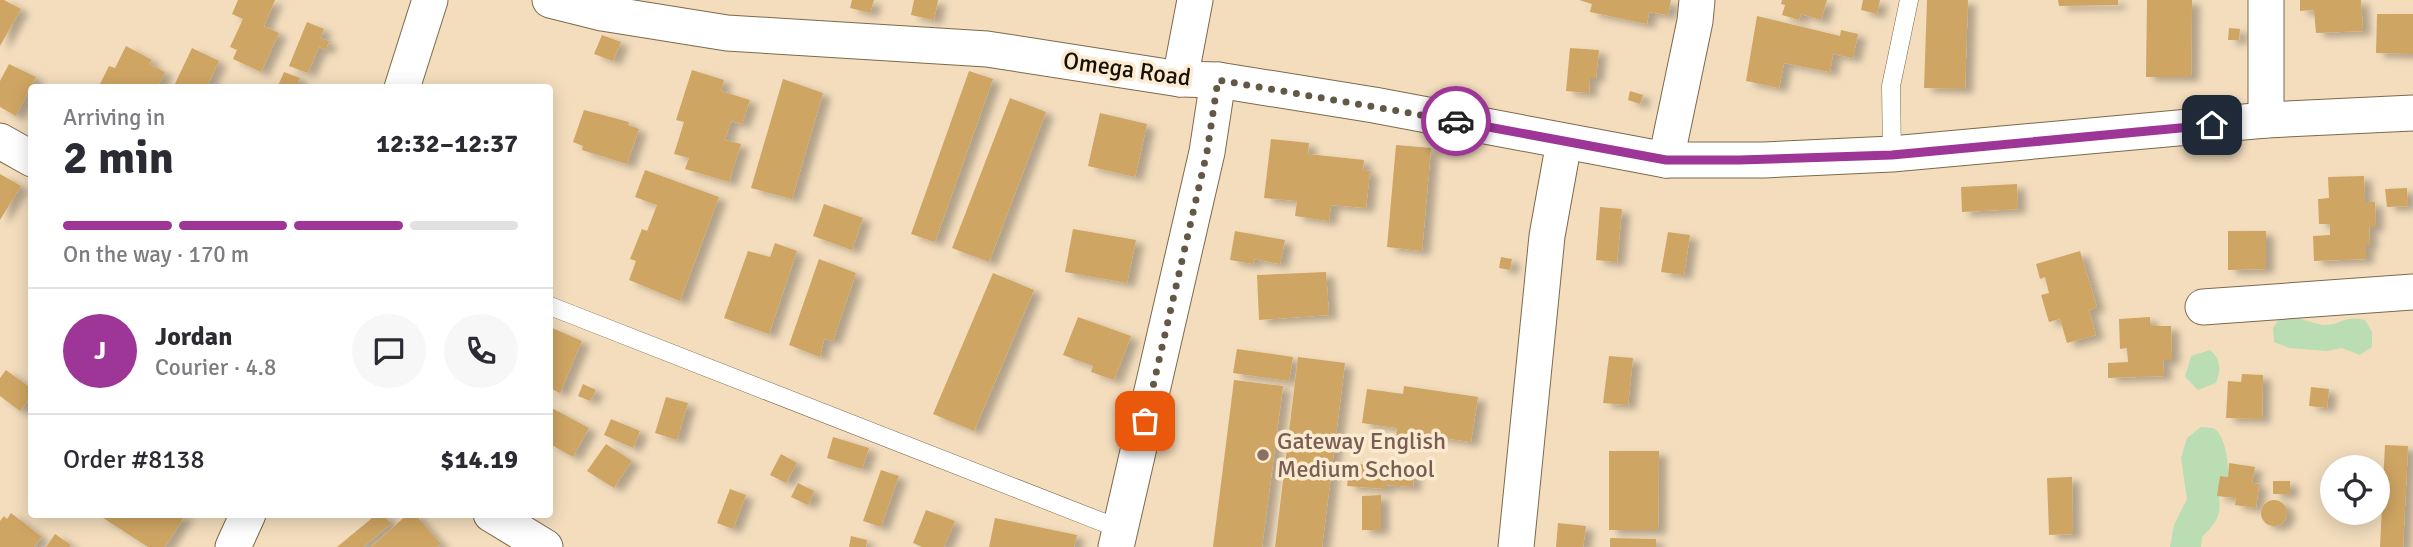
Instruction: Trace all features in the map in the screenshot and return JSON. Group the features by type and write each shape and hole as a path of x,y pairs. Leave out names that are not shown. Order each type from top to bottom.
{"street":[{"path":"403,84 430,0"},
{"name":"Omega Road","path":"550,0 602,13 727,33 987,49 1180,79 1218,80 1374,105 1666,160 1764,160 1892,155 2266,120 2413,113"},
{"path":"1180,79 1195,0"},
{"path":"1666,160 1697,0"},
{"path":"2266,0 2266,120"},
{"path":"1118,538 1207,152 1218,80"},
{"path":"0,141 28,157"},
{"path":"1516,547 1547,236 1564,142"},
{"path":"2203,307 2413,292"},
{"path":"233,547 246,518"},
{"path":"498,518 545,547"}],"lane":[{"path":"1892,155 1891,86 1909,0"},
{"path":"553,307 1118,538"}],"green space":[{"path":"2292,317 2323,325 2348,319 2365,320 2372,332 2372,347 2360,355 2342,348 2327,351 2289,348 2274,342 2273,328 2280,318"},
{"path":"2210,350 2218,361 2218,378 2216,383 2198,390 2185,377 2191,356"},
{"path":"2201,427 2213,428 2221,437 2227,458 2228,477 2220,476 2218,515 2202,537 2201,547 2170,547 2174,525 2187,499 2181,458 2187,438"}],"building":[{"path":"0,0 21,9 0,46"},
{"path":"238,0 275,0 264,26 279,33 261,72 233,59 237,50 230,47 243,19 232,14"},
{"path":"852,0 874,0 870,13 850,8"},
{"path":"914,0 938,0 934,20 911,15"},
{"path":"1579,0 1671,0 1668,15 1649,12 1647,24 1590,12 1592,4"},
{"path":"1782,0 1827,0 1821,20 1801,14 1799,20 1782,15 1785,5 1781,4"},
{"path":"1863,0 1880,0 1877,14 1861,10"},
{"path":"1927,0 1968,0 1965,89 1924,88"},
{"path":"2058,0 2118,0 2118,5 2059,6"},
{"path":"2147,0 2192,0 2191,77 2146,77"},
{"path":"2300,0 2361,0 2363,31 2316,33 2314,10 2300,11"},
{"path":"2377,14 2413,14 2413,54 2376,53"},
{"path":"1757,16 1840,36 1841,30 1858,34 1853,58 1833,54 1830,72 1784,63 1779,88 1746,81"},
{"path":"307,22 324,29 320,38 329,41 326,50 319,47 308,73 289,66"},
{"path":"2229,28 2240,29 2239,40 2228,40"},
{"path":"602,35 621,42 613,61 594,54"},
{"path":"126,46 152,60 149,64 165,72 159,84 100,84 109,66 115,68"},
{"path":"192,48 219,61 208,84 175,84"},
{"path":"1570,48 1599,50 1596,78 1590,78 1589,93 1566,91"},
{"path":"9,64 36,77 32,84 28,84 28,93 16,116 0,107 0,81"},
{"path":"692,70 724,80 721,91 750,100 742,124 731,121 725,140 741,144 729,182 685,169 689,158 674,154 684,122 676,120"},
{"path":"969,71 993,79 935,242 911,234"},
{"path":"284,72 300,78 298,84 279,84"},
{"path":"783,79 823,93 792,199 751,188"},
{"path":"1630,91 1643,95 1640,104 1628,100"},
{"path":"1010,98 1046,112 989,262 952,248"},
{"path":"584,110 629,122 628,125 639,129 627,164 582,150 583,146 573,142"},
{"path":"1100,113 1147,124 1135,177 1088,166"},
{"path":"1271,139 1309,143 1308,154 1364,160 1363,170 1370,171 1366,208 1331,205 1329,221 1295,216 1297,201 1264,198"},
{"path":"1396,145 1431,148 1422,251 1387,247"},
{"path":"645,170 719,197 680,301 629,280 636,261 630,259 642,229 647,231 657,205 635,197"},
{"path":"0,174 21,186 0,220"},
{"path":"2364,176 2365,202 2375,202 2376,227 2369,227 2370,245 2366,245 2366,259 2314,261 2313,236 2330,235 2330,224 2319,224 2318,199 2329,198 2328,177"},
{"path":"2017,184 2018,209 1962,212 1961,187"},
{"path":"2407,188 2408,206 2387,207 2385,189"},
{"path":"824,204 863,218 852,250 813,236"},
{"path":"1600,207 1622,209 1617,262 1596,260"},
{"path":"1073,229 1136,240 1127,283 1065,272"},
{"path":"1235,231 1285,240 1280,264 1254,259 1253,264 1230,260"},
{"path":"2228,231 2266,231 2266,269 2228,270"},
{"path":"1668,232 1690,235 1684,275 1661,272"},
{"path":"775,243 797,251 769,334 724,318 748,251 770,257"},
{"path":"2080,251 2097,307 2089,310 2096,335 2067,343 2060,319 2049,322 2041,295 2049,293 2045,277 2040,279 2036,264"},
{"path":"1501,257 1512,259 1510,270 1499,268"},
{"path":"819,259 856,273 833,341 824,339 820,357 789,345"},
{"path":"1326,272 1329,315 1259,320 1257,275"},
{"path":"993,273 1034,290 974,431 933,414"},
{"path":"1078,317 1131,336 1114,380 1091,372 1093,366 1063,355"},
{"path":"2150,317 2150,326 2171,326 2172,360 2163,360 2164,376 2108,378 2108,363 2128,362 2127,348 2120,349 2119,319"},
{"path":"553,328 582,341 560,393 553,390"},
{"path":"1237,349 1293,357 1289,381 1233,373"},
{"path":"1609,356 1633,358 1628,405 1603,403"},
{"path":"1298,357 1345,363 1322,547 1275,547"},
{"path":"6,370 28,386 28,401 20,411 0,396 0,378"},
{"path":"2242,374 2263,375 2262,419 2226,418 2228,381 2241,382"},
{"path":"1234,380 1283,386 1262,547 1213,547"},
{"path":"583,384 596,390 590,401 578,396"},
{"path":"1404,386 1478,397 1471,442 1430,436 1429,442 1396,438 1397,428 1362,423 1367,389 1403,394"},
{"path":"2311,387 2329,389 2327,408 2309,406"},
{"path":"666,397 688,403 677,440 655,433"},
{"path":"553,409 589,428 573,457 553,446"},
{"path":"611,419 640,431 633,448 604,435"},
{"path":"833,437 869,448 862,469 827,458"},
{"path":"606,444 632,461 614,488 587,471"},
{"path":"2385,445 2408,446 2403,547 2380,547 2381,525 2390,525 2390,455 2385,455"},
{"path":"1609,451 1659,451 1658,530 1609,530"},
{"path":"781,454 797,463 786,483 770,475"},
{"path":"1350,463 1414,473 1413,487 1386,485 1386,489 1347,486"},
{"path":"2229,463 2255,467 2252,483 2259,484 2256,508 2235,505 2236,498 2217,496 2220,476 2228,477"},
{"path":"881,470 899,476 881,527 863,521"},
{"path":"2072,477 2073,534 2049,535 2047,478"},
{"path":"2273,481 2290,481 2290,494 2273,494"},
{"path":"798,483 814,491 808,505 791,497"},
{"path":"730,489 746,495 733,529 717,523"},
{"path":"1381,495 1381,530 1362,530 1362,496"},
{"path":"2274,500 2283,504 2287,513 2283,522 2274,526 2265,522 2261,513 2265,504"},
{"path":"926,510 955,521 944,547 922,547 913,543"},
{"path":"11,513 42,537 34,547 0,547 0,521 4,516 7,519"},
{"path":"103,518 183,518 165,547 148,547"},
{"path":"372,518 386,518 391,524 363,547 337,547"},
{"path":"404,518 418,518 441,544 437,547 371,547"},
{"path":"995,518 1077,535 1074,547 989,547"},
{"path":"1558,523 1586,526 1583,547 1556,547"},
{"path":"55,534 71,545 46,547"},
{"path":"851,536 867,540 866,547 849,547"},
{"path":"1610,538 1656,539 1656,547 1610,547"}],"way so far":[{"path":"1145,421 1207,152 1218,80 1456,121"}],"place":[{"name":"Gateway English Medium School","path":"1263,455"}],"route":[{"path":"1456,121 1666,160 1764,160 1892,155 2212,125"}]}
